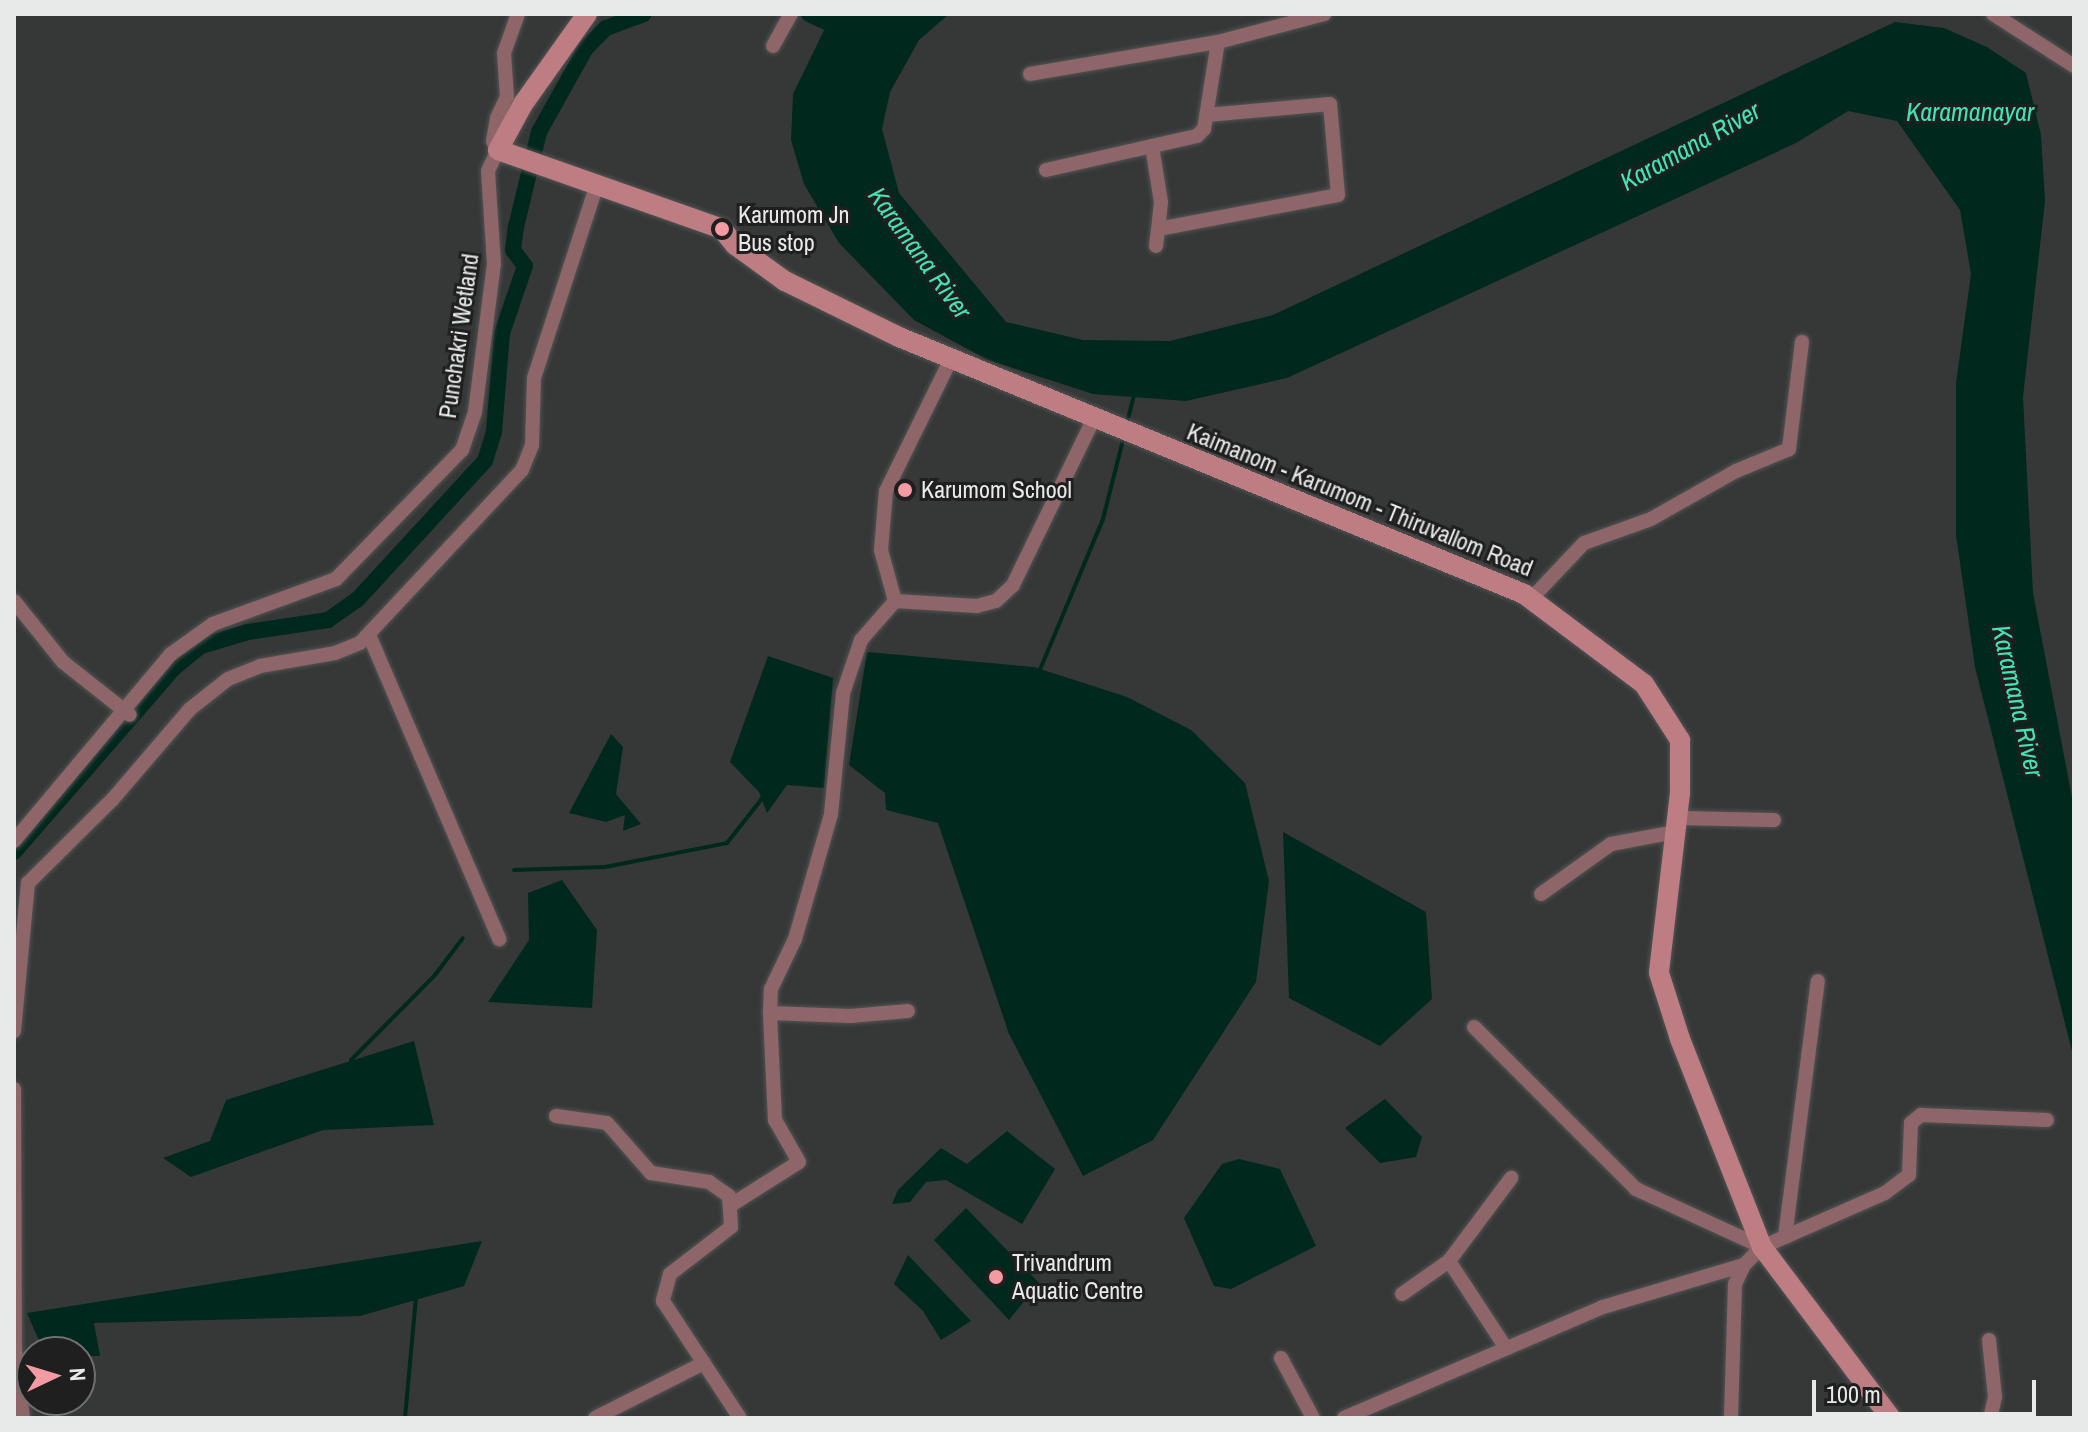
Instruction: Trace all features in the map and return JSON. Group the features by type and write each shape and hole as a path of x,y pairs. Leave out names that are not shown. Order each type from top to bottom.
{"main road":[{"path":"498,150 523,104 587,14"},
{"name":"Kaimanom - Karumom - Thiruvallom Road","path":"498,150 544,169 597,184 722,229 735,245 806,293 951,359 1531,599 1644,684 1680,740 1677,825 1659,973 1762,1247 1891,1418"}],"street":[{"name":"Punchakri Wetland","path":"14,841 127,713 171,654 213,624 336,579 462,450 475,412 494,264 488,171 498,150 493,141 507,97 504,53 518,14"},
{"path":"773,46 791,14"},
{"path":"1030,74 1218,42 1324,14"},
{"path":"1993,14 2074,66"},
{"path":"1046,170 1197,136 1204,129 1218,42"},
{"path":"1158,229 1338,195 1330,104 1206,115"},
{"path":"1152,146 1161,202 1156,246"},
{"path":"14,1031 28,883 112,800 190,709 228,679 260,666 335,653 369,635 522,470 532,445 534,378 597,184"},
{"path":"1531,599 1584,543 1651,519 1736,471 1789,449 1802,342"},
{"path":"895,601 881,550 886,491 951,359"},
{"path":"895,601 977,606 996,601 1013,585 1094,418"},
{"path":"14,601 63,662 127,713"},
{"path":"731,1205 799,1162 775,1120 771,989 812,889 831,814 843,693 861,640 895,601"},
{"path":"369,635 499,939"},
{"path":"1541,894 1611,844 1677,825 1774,820"},
{"path":"1785,1237 1818,981"},
{"path":"770,1013 850,1016 908,1011"},
{"path":"1474,1027 1636,1189 1762,1247"},
{"path":"14,1089 15,1349 23,1418"},
{"path":"1344,1418 1603,1307 1744,1265 1762,1247 1885,1193 1909,1175 1914,1118 1933,1113 2047,1120"},
{"path":"556,1116 607,1123 651,1173 709,1182 721,1188 731,1205 731,1227 670,1274 664,1285 663,1301 740,1418"},
{"path":"1402,1294 1449,1261 1511,1178"},
{"path":"1449,1261 1506,1348"},
{"path":"1731,1418 1732,1314 1744,1265"},
{"path":"1989,1340 1995,1397 1990,1418"},
{"path":"1281,1358 1313,1418"},
{"path":"595,1418 704,1363"}],"water":[{"name":"Karamanayar","path":"832,14 949,14 919,40 890,92 882,129 899,193 1006,322 1083,340 1170,341 1273,315 1895,22 1944,28 1987,47 2026,73 2041,135 2045,201 2023,397 2033,593 2074,808 2074,1059 1975,667 1956,535 1956,383 1971,274 1960,210 1897,121 1848,111 1796,143 1287,378 1186,401 1093,394 988,360 914,320 839,243 804,184 791,140 793,94"},
{"path":"867,652 1034,667 1127,697 1191,730 1245,783 1269,881 1256,982 1153,1140 1083,1176 1009,1034 938,823 886,810 885,793 849,765"},
{"path":"768,656 833,678 824,788 787,785 767,813 759,792 730,762"},
{"path":"611,734 623,747 616,794 641,824 623,831 625,815 606,822 569,813"},
{"path":"1283,832 1426,912 1432,999 1380,1046 1289,998"},
{"path":"562,880 597,930 592,1008 488,1002 529,940 528,893"},
{"path":"414,1041 434,1125 323,1130 191,1177 163,1158 210,1141 226,1100"},
{"path":"1385,1099 1422,1137 1416,1157 1380,1163 1345,1128"},
{"path":"1007,1131 1055,1169 1022,1224 946,1180 926,1182 910,1202 892,1204 898,1190 941,1148 967,1164"},
{"path":"1239,1159 1280,1169 1316,1246 1231,1289 1214,1286 1184,1218 1222,1164"},
{"path":"966,1208 1039,1283 1009,1320 934,1240"},
{"path":"482,1241 464,1286 360,1316 94,1323 100,1356 96,1356 96,1336 37,1336 27,1313"},
{"path":"908,1255 971,1321 941,1340 923,1311 894,1284"}],"waterway":[{"path":"14,852 175,667 201,646 248,632 328,620 357,600 485,461 494,432 502,333 525,266 513,250 539,132 586,48 606,28 644,14"},
{"path":"809,14 844,30"},
{"path":"1127,423 1134,394"},
{"path":"1039,672 1103,519 1123,440"},
{"path":"514,870 605,867 727,843 764,796"},
{"path":"351,1060 435,975 463,938"},
{"path":"405,1418 416,1298"}],"place":[{"name":"Karumom Jn Bus stop","path":"722,229"},
{"name":"Karumom School","path":"905,490"},
{"name":"Trivandrum Aquatic Centre","path":"996,1277"}],"water label":[{"name":"Karamana River","path":"1690,146"},
{"name":"Karamana River","path":"920,253"},
{"name":"Karamana River","path":"2018,701"}]}
